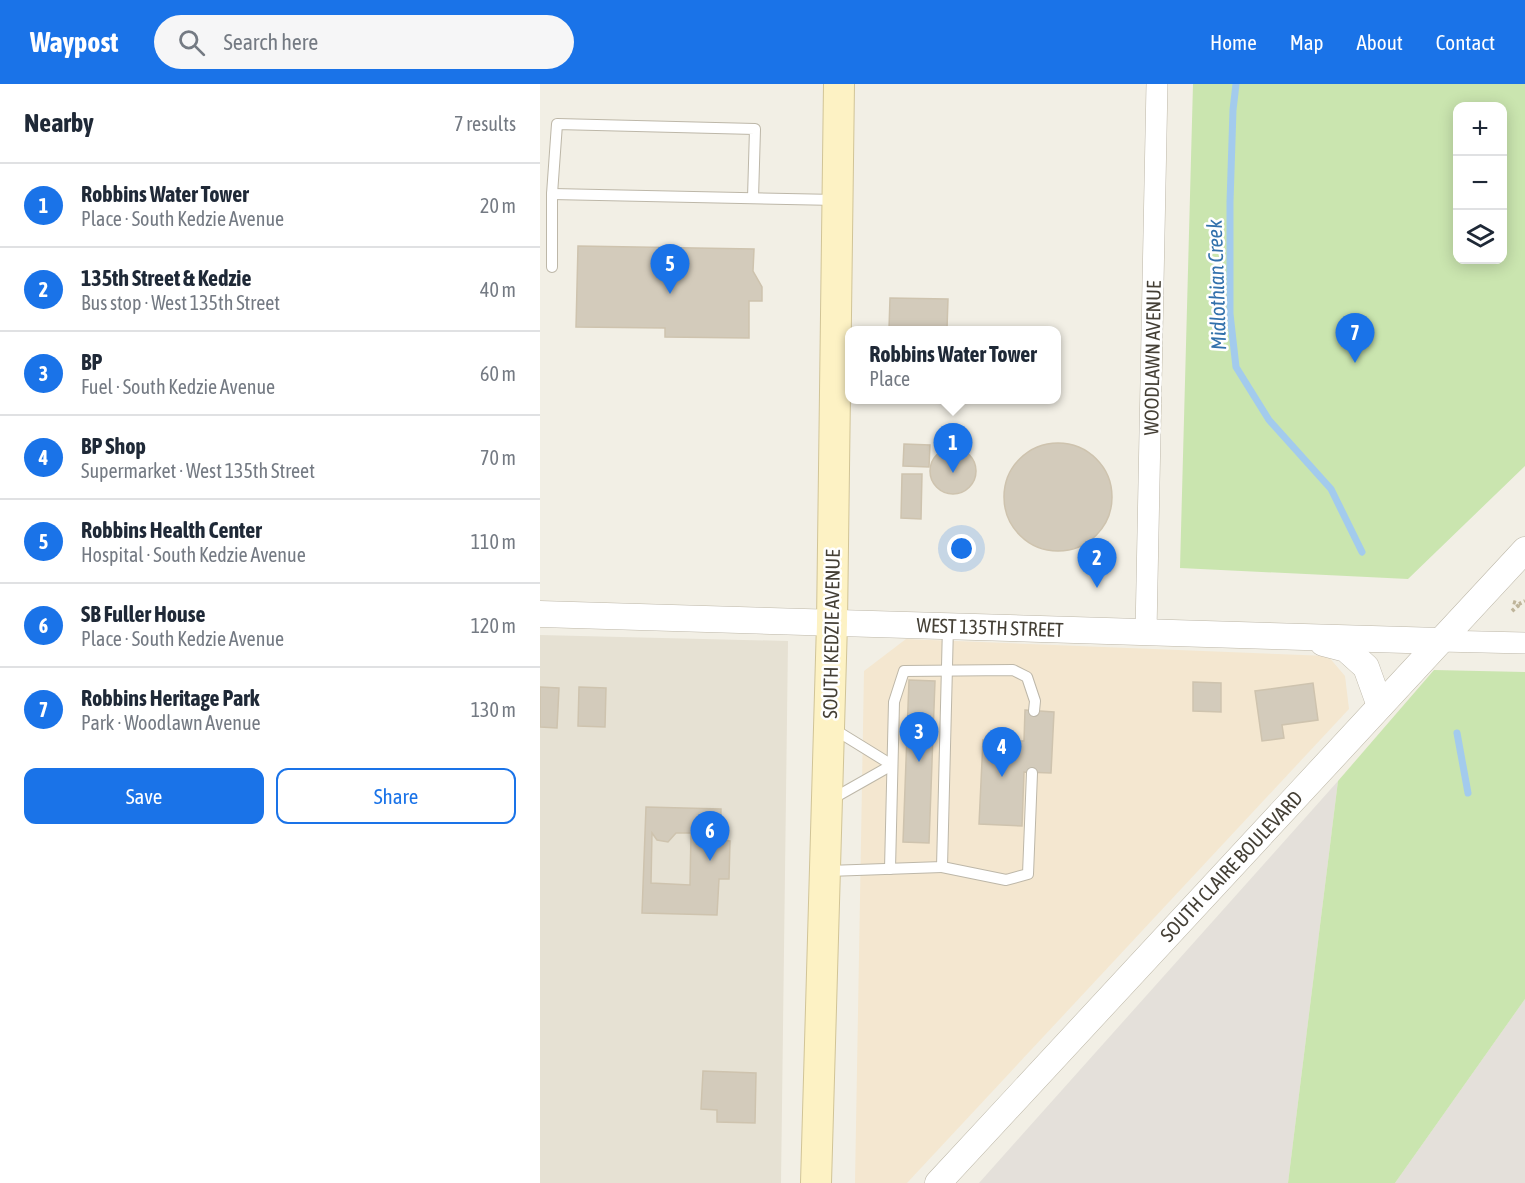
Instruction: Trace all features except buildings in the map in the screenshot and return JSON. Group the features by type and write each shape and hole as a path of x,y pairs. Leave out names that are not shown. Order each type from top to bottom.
{"main road":[{"name":"SOUTH KEDZIE AVENUE","path":"816,1183 832,623 839,84"}],"street":[{"name":"WOODLAWN AVENUE","path":"1146,632 1157,84"},
{"name":"SOUTH CLAIRE BOULEVARD","path":"938,1183 1525,550"},
{"name":"WEST 135TH STREET","path":"540,614 1440,641"},
{"path":"1303,637 1346,649 1366,667 1380,706"},
{"path":"1440,641 1525,643"}],"lane":[{"path":"552,267 552,194 557,124 755,129 753,198"},
{"path":"552,194 837,200"},
{"path":"942,867 948,626"},
{"path":"890,869 894,702 904,671 1013,670 1027,676 1035,701 1034,711"},
{"path":"829,726 892,765"},
{"path":"827,802 892,765"},
{"path":"825,871 942,867 1006,880 1028,874 1032,773"}],"path":[{"path":"1512,611 1525,601"},
{"path":"1513,602 1519,604"}],"shaded area":[{"path":"540,635 788,641 781,1183 540,1183"},
{"path":"906,639 1328,656 1345,676 1349,709 907,1183 855,1183 864,671"},
{"path":"1338,781 1288,1183 979,1183"},
{"path":"1525,999 1525,1183 1395,1183"}],"green space":[{"path":"1193,84 1525,84 1525,466 1408,579 1180,568"},
{"path":"1434,670 1525,672 1525,999 1395,1183 1288,1183 1338,781"}],"waterway":[{"name":"Midlothian Creek","path":"1236,84 1230,202 1230,314 1236,367 1269,420 1331,489 1362,552"},
{"name":"Midlothian Creek","path":"1457,733 1468,793"}],"place":[{"name":"Robbins Health Center","path":"670,294"},
{"name":"Robbins Heritage Park","path":"1355,363"},
{"name":"Robbins Water Tower","path":"953,473"},
{"name":"135th Street & Kedzie","path":"1097,588"},
{"name":"BP","path":"919,762"},
{"name":"BP Shop","path":"1002,777"},
{"name":"SB Fuller House","path":"710,861"}]}
